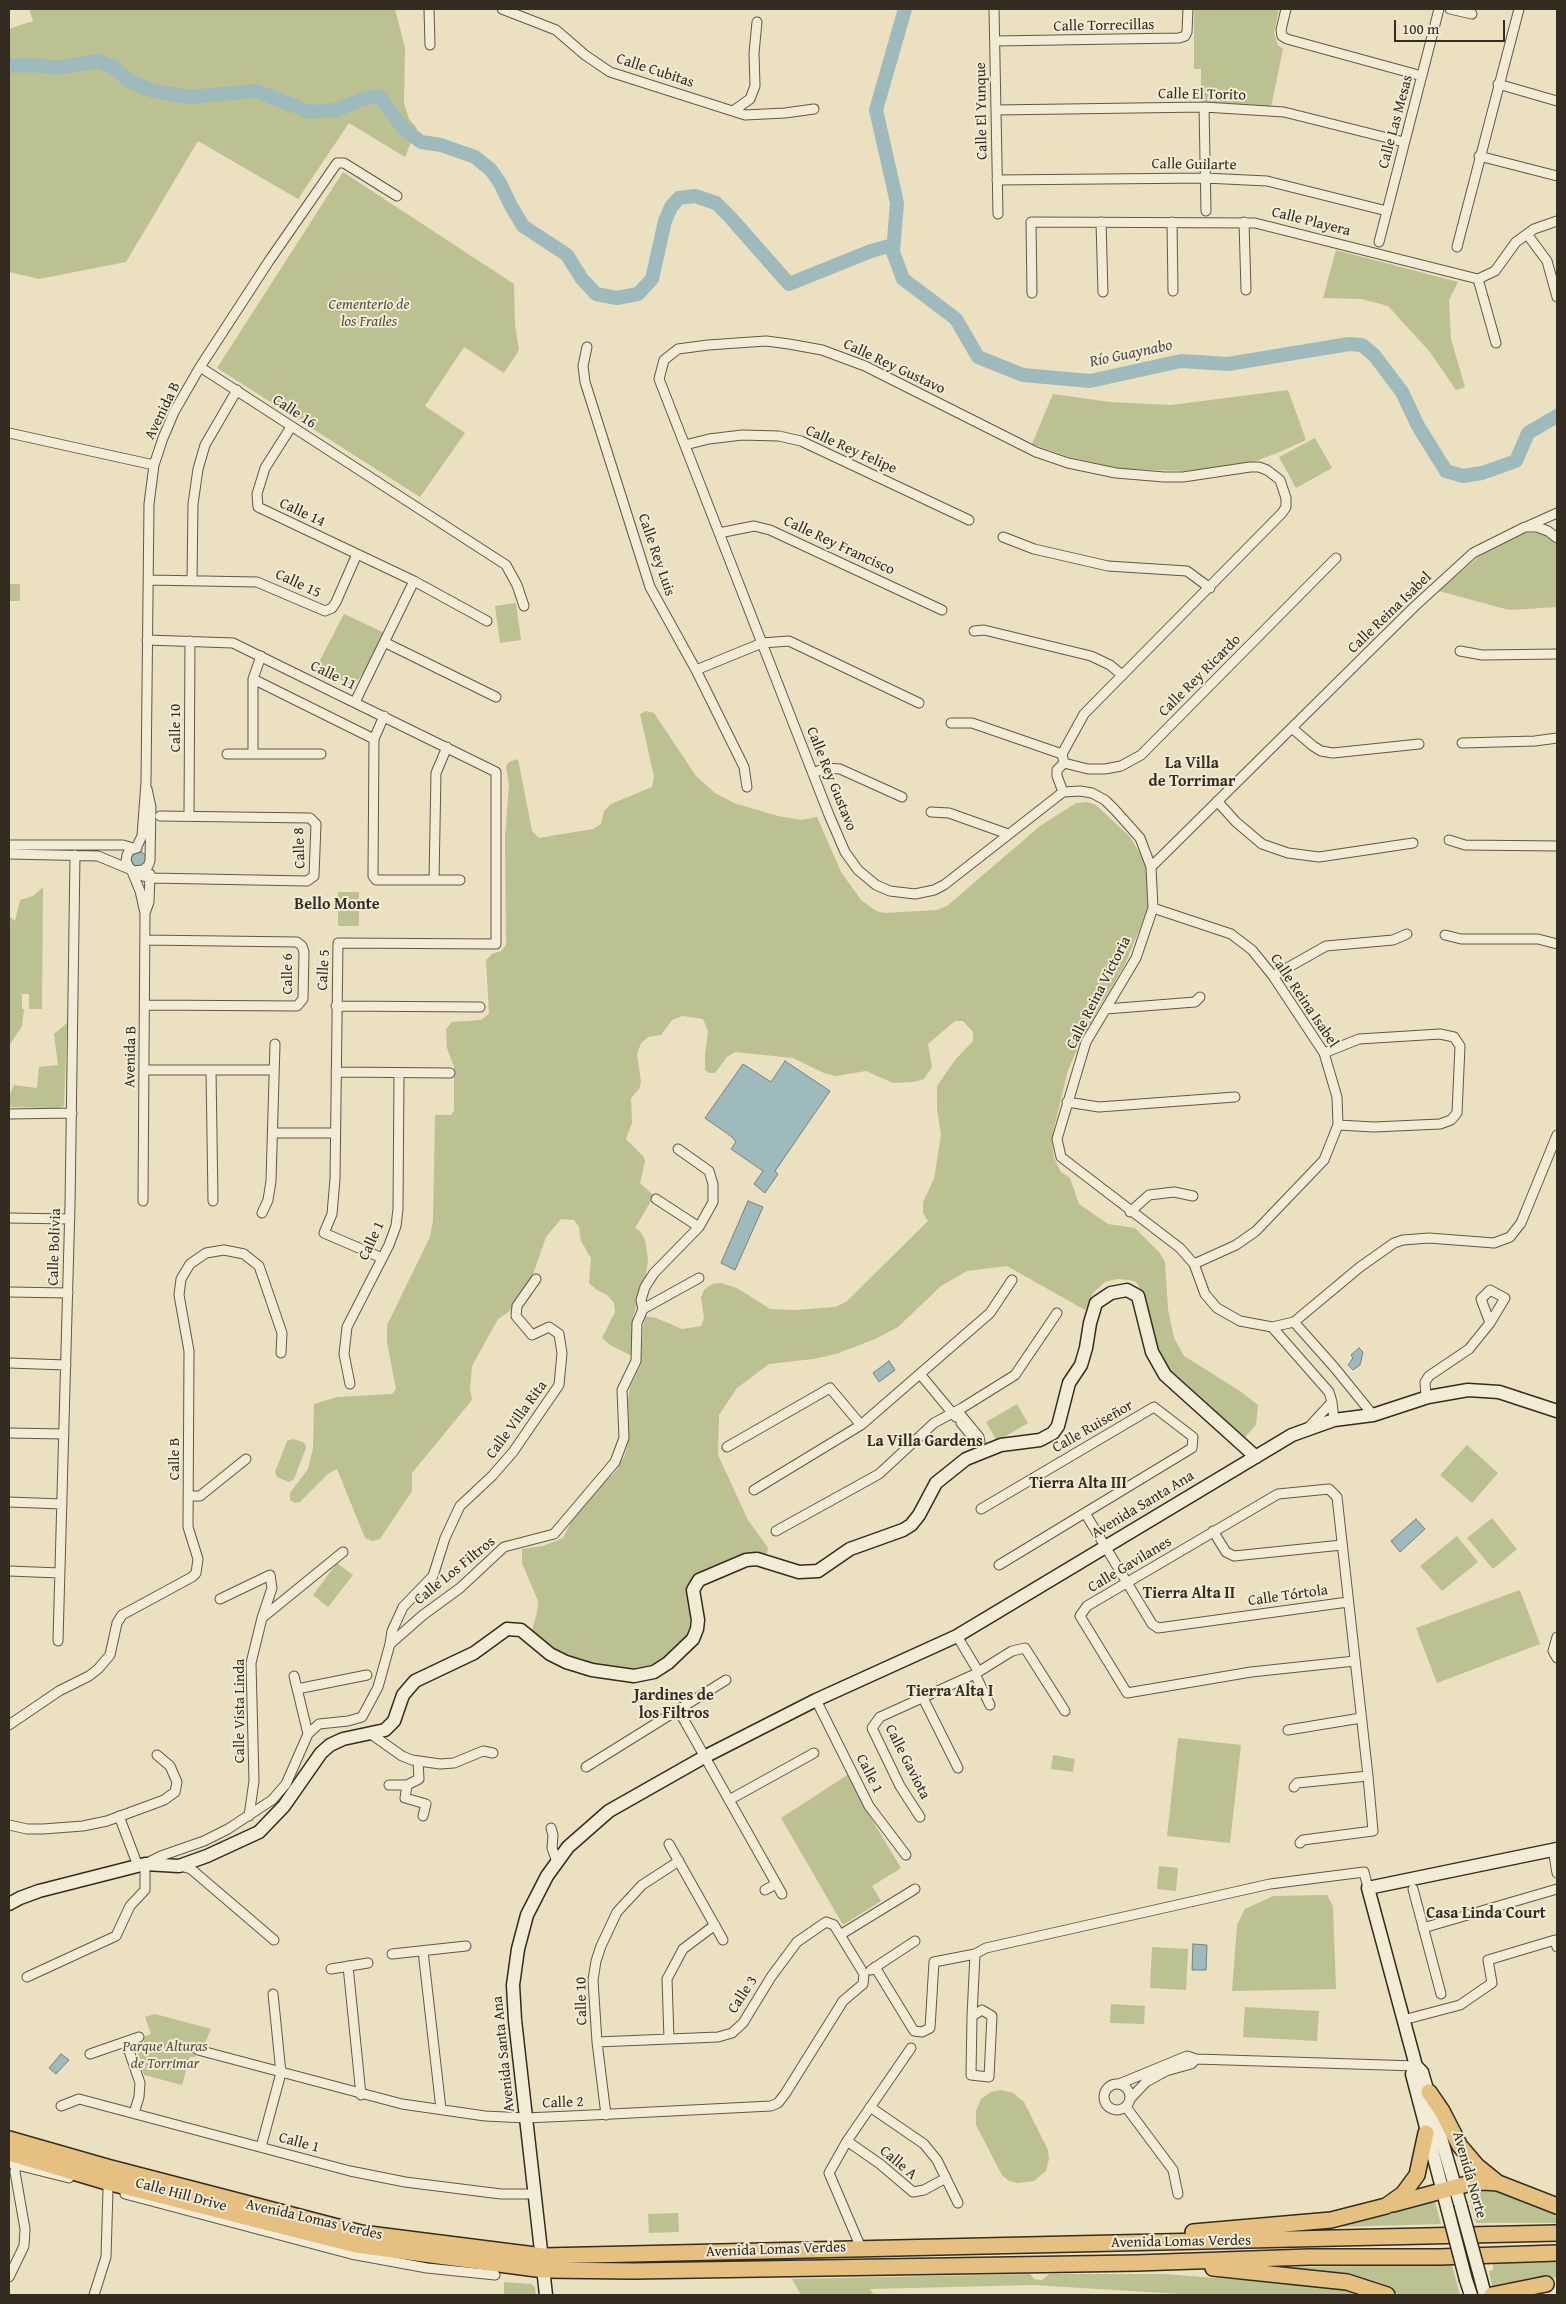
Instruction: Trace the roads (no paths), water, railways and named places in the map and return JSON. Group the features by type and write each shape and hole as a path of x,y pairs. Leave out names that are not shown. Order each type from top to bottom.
{"highway":[{"path":"1429,2092 1442,2110 1460,2146 1477,2166 1498,2183 1557,2206"},
{"path":"1386,2206 1403,2194 1416,2174 1426,2133"},
{"name":"Avenida Lomas Verdes","path":"9,2138 116,2170 361,2233 544,2263 861,2248 1557,2233"},
{"name":"Avenida Lomas Verdes","path":"11,2160 108,2182 356,2245 634,2271 1137,2263 1309,2257 1439,2257 1557,2253"},
{"path":"1128,2243 1186,2233 1331,2220 1471,2183 1498,2183"},
{"path":"1137,2263 1194,2266 1347,2282 1386,2295"},
{"path":"1492,2295 1551,2284"},
{"path":"1523,2295 1551,2284"}],"street":[{"path":"429,9 430,45"},
{"name":"Calle Cubitas","path":"502,9 556,30 585,55 610,72 745,115 814,109"},
{"name":"Calle El Yunque","path":"994,9 998,214"},
{"name":"Calle Torrecillas","path":"995,41 1179,38 1185,36 1188,32 1188,9"},
{"path":"1286,9 1281,30 1282,36 1287,39 1422,76"},
{"name":"Calle Las Mesas","path":"1379,242 1439,9"},
{"path":"1450,9 1472,14"},
{"path":"1457,247 1519,9"},
{"path":"733,111 750,99 754,86 754,53 757,22"},
{"path":"1498,84 1557,101"},
{"path":"1204,107 1206,211"},
{"name":"Calle El Torito","path":"996,110 1204,107 1284,112 1404,142"},
{"path":"1480,156 1557,176"},
{"name":"Avenida B","path":"135,848 142,836 146,782 150,504 154,465 174,412 200,367 269,261 337,163 344,163 397,196"},
{"name":"Calle Guilarte","path":"997,180 1205,178 1267,181 1387,211"},
{"path":"1496,344 1478,279 1495,271 1516,242 1540,226 1557,221"},
{"name":"Calle Playera","path":"1032,293 1031,222 1244,222 1271,226 1478,279"},
{"path":"1101,222 1103,292"},
{"path":"1172,222 1173,291"},
{"path":"1244,222 1246,290"},
{"path":"1527,234 1547,261 1557,297"},
{"name":"Calle Rey Gustavo","path":"766,341 822,350 865,366 1036,452 1068,463 1116,473 1164,478 1202,475 1250,467 1267,470 1280,480 1286,498 1286,507 1210,588 1084,714 1057,770 1057,776 1063,792 944,885 934,890 915,894 890,891 876,885 866,878 851,862 845,852 685,445 659,379 664,360 678,349 766,341"},
{"name":"Calle Rey Luis","path":"588,347 583,366 585,382 650,587 696,670 744,767 747,787"},
{"name":"Calle 16","path":"200,367 506,565 517,585 524,606"},
{"path":"192,580 193,504 198,469 205,445 237,390"},
{"name":"Calle 14","path":"290,427 265,468 257,494 258,507 414,582 487,621"},
{"path":"9,433 154,465"},
{"name":"Calle Rey Felipe","path":"685,445 709,438 742,435 779,436 801,441 969,520"},
{"name":"Calle Reina Isabel","path":"1151,866 1414,607 1473,553 1557,513"},
{"name":"Calle Rey Francisco","path":"719,533 754,526 770,530 942,610"},
{"path":"1525,527 1537,527 1548,531 1557,538"},
{"path":"1003,537 1034,549 1108,566 1187,571 1210,588"},
{"name":"Calle 15","path":"148,580 192,580 264,584 325,611 332,608 336,602 357,554"},
{"name":"Calle Rey Ricardo","path":"951,723 972,723 1088,769 1105,769 1121,766 1141,755 1336,558"},
{"path":"354,702 386,642 414,582"},
{"path":"974,631 984,630 1091,656 1110,665 1122,675"},
{"name":"Calle 11","path":"147,640 233,643 496,772"},
{"path":"696,670 762,643 782,640 795,643 919,703"},
{"name":"Calle 10","path":"189,815 190,641"},
{"path":"386,642 496,697"},
{"path":"1460,650 1482,655 1557,654"},
{"path":"253,754 253,679 261,656"},
{"path":"253,679 374,739"},
{"path":"384,716 374,739 373,876 376,880 460,880"},
{"path":"1292,728 1321,751 1333,753 1420,744"},
{"path":"1462,743 1535,741 1557,738"},
{"path":"434,880 436,772 447,747"},
{"path":"227,754 321,754"},
{"path":"813,772 826,768 840,769 902,797"},
{"name":"Calle 5","path":"382,1258 324,1233 334,1204 338,943 496,944 496,772"},
{"name":"Avenida B","path":"145,913 149,902 151,807 146,782"},
{"path":"1063,792 1092,793 1105,800 1140,838 1151,866 1153,908"},
{"path":"1217,801 1226,812 1262,844 1304,857 1319,857 1413,843"},
{"path":"931,812 950,813 1008,834"},
{"name":"Calle 8","path":"9,854 98,856 150,878 306,881 314,876 316,824 310,818 160,816"},
{"path":"1449,840 1465,845 1557,846"},
{"path":"9,845 123,845 142,848 149,859 146,869 132,869 126,858 135,848"},
{"name":"Calle Bolivia","path":"58,1640 70,1219 75,855"},
{"name":"Avenida B","path":"132,869 145,913 143,1201"},
{"name":"Calle Reina Isabel","path":"1153,908 1231,934 1252,950 1273,976 1324,1053 1337,1097 1338,1124 1324,1160 1256,1231 1236,1245 1194,1264"},
{"name":"Calle Reina Victoria","path":"1153,908 1136,958 1086,1042 1057,1140 1061,1157 1130,1212 1180,1248 1194,1264"},
{"path":"1273,976 1326,946 1393,940 1407,934"},
{"path":"1445,935 1461,939 1538,939 1557,944"},
{"name":"Calle 6","path":"145,940 297,942 302,946 304,952 303,1000 297,1006 145,1005"},
{"path":"1106,1010 1195,1002 1200,997"},
{"path":"336,1006 480,1007"},
{"path":"1324,1053 1359,1039 1440,1034 1454,1037 1460,1046 1457,1113 1451,1120 1440,1124 1374,1127 1338,1124"},
{"path":"262,1213 271,1190 274,1044"},
{"path":"145,1070 274,1070"},
{"path":"211,1070 212,1201"},
{"path":"336,1072 450,1073"},
{"name":"Calle 1","path":"350,1384 344,1354 347,1327 396,1226 398,1210 399,1073"},
{"path":"1067,1102 1099,1107 1234,1097"},
{"path":"9,1114 72,1113"},
{"path":"273,1133 335,1133"},
{"path":"1194,1264 1205,1294 1217,1308 1240,1321 1272,1327 1297,1326 1360,1267 1394,1243 1416,1238 1494,1243 1510,1237 1521,1222 1557,1135"},
{"name":"Calle Los Filtros","path":"390,1644 422,1615 460,1588 504,1546 554,1534 615,1462 624,1438 622,1390 636,1361 637,1323 643,1309 641,1300 654,1273 699,1228 713,1202 712,1177 709,1171 678,1149"},
{"path":"1130,1212 1149,1195 1174,1192 1193,1196"},
{"path":"656,1199 699,1228"},
{"path":"9,1218 70,1219"},
{"name":"Calle B","path":"9,1725 59,1692 89,1676 102,1665 110,1655 117,1623 122,1615 192,1578 196,1573 198,1559 188,1527 189,1351 179,1295 181,1279 190,1264 206,1253 216,1250 236,1251 252,1260 262,1274 282,1333 281,1353"},
{"path":"643,1309 699,1278"},
{"name":"Calle Villa Rita","path":"390,1644 392,1631 403,1607 433,1576 445,1538 460,1506 514,1452 559,1385 562,1362 559,1334 549,1327 532,1335 516,1316 517,1306 536,1279"},
{"path":"754,1490 861,1425 990,1313 1012,1280"},
{"path":"179,1866 207,1856 258,1832 284,1806 321,1753 330,1744 343,1739 385,1730 390,1726 403,1694 415,1681 474,1653 506,1629 521,1630 550,1654 566,1662 592,1670 634,1676 654,1672 668,1663 693,1639 698,1629 693,1590 699,1580 746,1560 757,1559 800,1572 818,1571 850,1548 903,1530 911,1525 919,1515 936,1483 983,1446 1040,1440 1053,1433 1058,1426 1069,1383 1081,1365 1096,1303 1111,1293 1126,1290 1138,1296 1152,1352 1165,1375 1256,1457"},
{"path":"9,1292 68,1293"},
{"path":"776,1531 878,1474 934,1422 956,1417 1015,1375 1057,1313"},
{"path":"1426,1397 1425,1382 1429,1376 1469,1349 1490,1323"},
{"path":"1297,1326 1334,1366 1373,1415"},
{"path":"1272,1327 1329,1392 1334,1420"},
{"path":"9,1363 66,1365"},
{"path":"920,1374 975,1440 983,1446"},
{"path":"727,1447 830,1388 861,1425"},
{"name":"Avenida Santa Ana","path":"546,2295 544,2263 515,2020 513,1985 518,1949 527,1915 547,1876 568,1847 609,1811 706,1756 816,1700 957,1636 1292,1435 1334,1420 1373,1415 1426,1397 1468,1390 1499,1392 1557,1411"},
{"path":"1306,1430 1332,1402"},
{"name":"Calle Ruiseñor","path":"981,1509 1154,1407 1193,1437 1192,1448 999,1565"},
{"path":"9,1433 64,1434"},
{"path":"188,1496 200,1496 246,1458"},
{"name":"Calle Gavilanes","path":"1300,1843 1304,1840 1373,1832 1362,1718 1337,1497 1329,1489 1278,1494 1087,1606 1080,1616 1127,1693 1251,1672 1355,1661"},
{"path":"9,1502 62,1504"},
{"name":"Calle Tórtola","path":"1085,1513 1152,1624 1158,1628 1348,1602"},
{"path":"1213,1531 1226,1552 1234,1556 1342,1545"},
{"path":"262,1618 343,1552"},
{"path":"9,1571 60,1573"},
{"name":"Calle Vista Linda","path":"220,1600 270,1575 272,1588 262,1618 252,1663 254,1781 249,1816"},
{"path":"957,1636 977,1672 990,1705"},
{"path":"1557,1637 1552,1651 1557,1658"},
{"path":"9,1904 39,1891 141,1865 204,1842 249,1816 281,1792 308,1734 318,1724 348,1721 362,1717 378,1687 390,1644"},
{"name":"Calle Gaviota","path":"920,1817 900,1786 872,1728 880,1717 977,1672 1012,1651 1025,1648 1065,1711"},
{"path":"297,1689 366,1675"},
{"path":"294,1676 308,1734"},
{"path":"586,1767 679,1712 726,1680"},
{"path":"923,1698 958,1768"},
{"name":"Calle 1","path":"816,1700 869,1806 906,1855"},
{"path":"679,1712 706,1756 782,1894"},
{"path":"1288,1730 1362,1718"},
{"path":"370,1734 402,1756 418,1761 440,1764 454,1763 483,1751 492,1753"},
{"path":"729,1800 814,1753"},
{"path":"9,1825 27,1829 65,1828 96,1824 164,1800 175,1792 177,1782 170,1766 156,1755"},
{"path":"389,1785 407,1786 419,1779 418,1761"},
{"path":"1294,1787 1297,1783 1368,1776"},
{"path":"407,1786 405,1798 426,1804 422,1816"},
{"path":"26,1977 116,1936 130,1906 145,1890 141,1865 119,1816"},
{"path":"551,1828 553,1835 552,1848 556,1862"},
{"path":"670,1844 723,1940"},
{"path":"875,1967 914,2031 922,2032 930,2028 934,1962 974,1954 986,1948 1270,1884 1364,1872 1368,1888 1555,1849 1557,1873"},
{"name":"Calle 10","path":"606,2115 597,2042 593,1980 601,1946 617,1912 629,1898 642,1885 679,1861"},
{"path":"141,1865 179,1866 190,1869 274,1940"},
{"path":"766,1890 776,1884"},
{"name":"Avenida Norte","path":"1368,1888 1416,2066 1422,2072 1429,2092 1449,2189 1447,2207 1471,2295"},
{"path":"915,1889 840,1934 864,1974 915,1941"},
{"path":"1413,1889 1441,1994"},
{"path":"1423,1928 1557,1889"},
{"name":"Calle 3","path":"597,2042 718,2037 732,2033 743,2022 771,1977 797,1942 826,1922 834,1925 840,1934"},
{"path":"669,2039 667,1979 682,1949 715,1926"},
{"path":"1403,2020 1460,2005 1492,1983 1488,1960 1555,1940 1557,1948"},
{"path":"392,1954 466,1946"},
{"path":"424,1951 441,2110"},
{"path":"972,2016 982,2010 992,2016 989,2077 971,2075 972,2016 974,1954"},
{"path":"331,1969 368,1963"},
{"path":"348,1966 361,2094"},
{"name":"Calle 2","path":"198,2050 402,2104 484,2116 526,2118 772,2106 778,2103 843,2001 862,1984 864,1974"},
{"path":"261,2147 281,2073 273,1994"},
{"path":"90,2054 139,2037"},
{"path":"126,2042 140,2083 139,2097 134,2113"},
{"path":"861,2248 829,2173 870,2107 911,2048"},
{"path":"1196,2059 1191,2064 1166,2071 1146,2082 1128,2103 1114,2110 1105,2101 1107,2089 1187,2056 1196,2059 1416,2066"},
{"name":"Avenida Norte","path":"1416,2066 1412,2074 1426,2133 1449,2189 1461,2207 1485,2295"},
{"path":"1119,2084 1129,2091 1128,2103 1173,2170 1178,2194"},
{"name":"Calle 1","path":"61,2106 79,2099 350,2171 405,2182 481,2192 535,2194"},
{"name":"Calle A","path":"850,2138 913,2192 924,2190 946,2178 937,2160 924,2144 870,2107"},
{"path":"9,2277 24,2246 25,2228 11,2160"},
{"name":"Calle Hill Drive","path":"11,2160 176,2209 351,2254 427,2268 495,2275"},
{"path":"946,2178 958,2203"},
{"path":"94,2295 106,2257 108,2189"}],"water":[{"path":"138,851 144,853 146,859 144,865 138,867 132,865 130,859 132,853"},
{"path":"785,1061 830,1091 775,1171 778,1174 765,1193 754,1184 763,1171 731,1149 736,1142 732,1137 705,1118 743,1064 771,1082"},
{"path":"748,1201 763,1207 735,1270 721,1263"},
{"path":"1359,1348 1363,1352 1360,1365 1353,1370 1348,1365 1353,1358 1351,1355"},
{"path":"889,1361 895,1370 879,1382 873,1373"},
{"path":"1416,1519 1425,1529 1400,1552 1391,1541"},
{"path":"1193,1944 1207,1945 1206,1970 1192,1970"},
{"path":"61,2054 69,2060 56,2074 49,2068"}],"waterway":[{"name":"Río Guaynabo","path":"905,9 876,110 897,203 893,252 903,279 956,319 978,357 1023,375 1090,381 1181,361 1228,364 1349,344 1362,345 1374,355 1402,392 1418,426 1446,471 1463,476 1482,473 1516,461 1528,433 1557,416"},
{"path":"9,66 31,65 59,68 98,61 113,67 131,82 153,91 189,97 256,91 310,112 336,110 363,99 379,96 404,129 421,142 441,145 475,157 491,170 523,226 567,255 582,279 596,294 617,298 638,294 652,279 665,221 671,207 679,198 695,196 716,203 789,284 871,251 893,245"}],"district":[{"name":"La Villa de Torrimar","path":"1192,773"},
{"name":"Bello Monte","path":"337,905"},
{"name":"La Villa Gardens","path":"925,1442"},
{"name":"Tierra Alta III","path":"1078,1484"},
{"name":"Tierra Alta II","path":"1189,1594"},
{"name":"Tierra Alta I","path":"950,1692"},
{"name":"Jardines de los Filtros","path":"674,1705"},
{"name":"Casa Linda Court","path":"1486,1914"}],"park label":[{"name":"Cementerio de los Frailes","path":"369,314"},
{"name":"Parque Alturas de Torrimar","path":"165,2056"}]}
